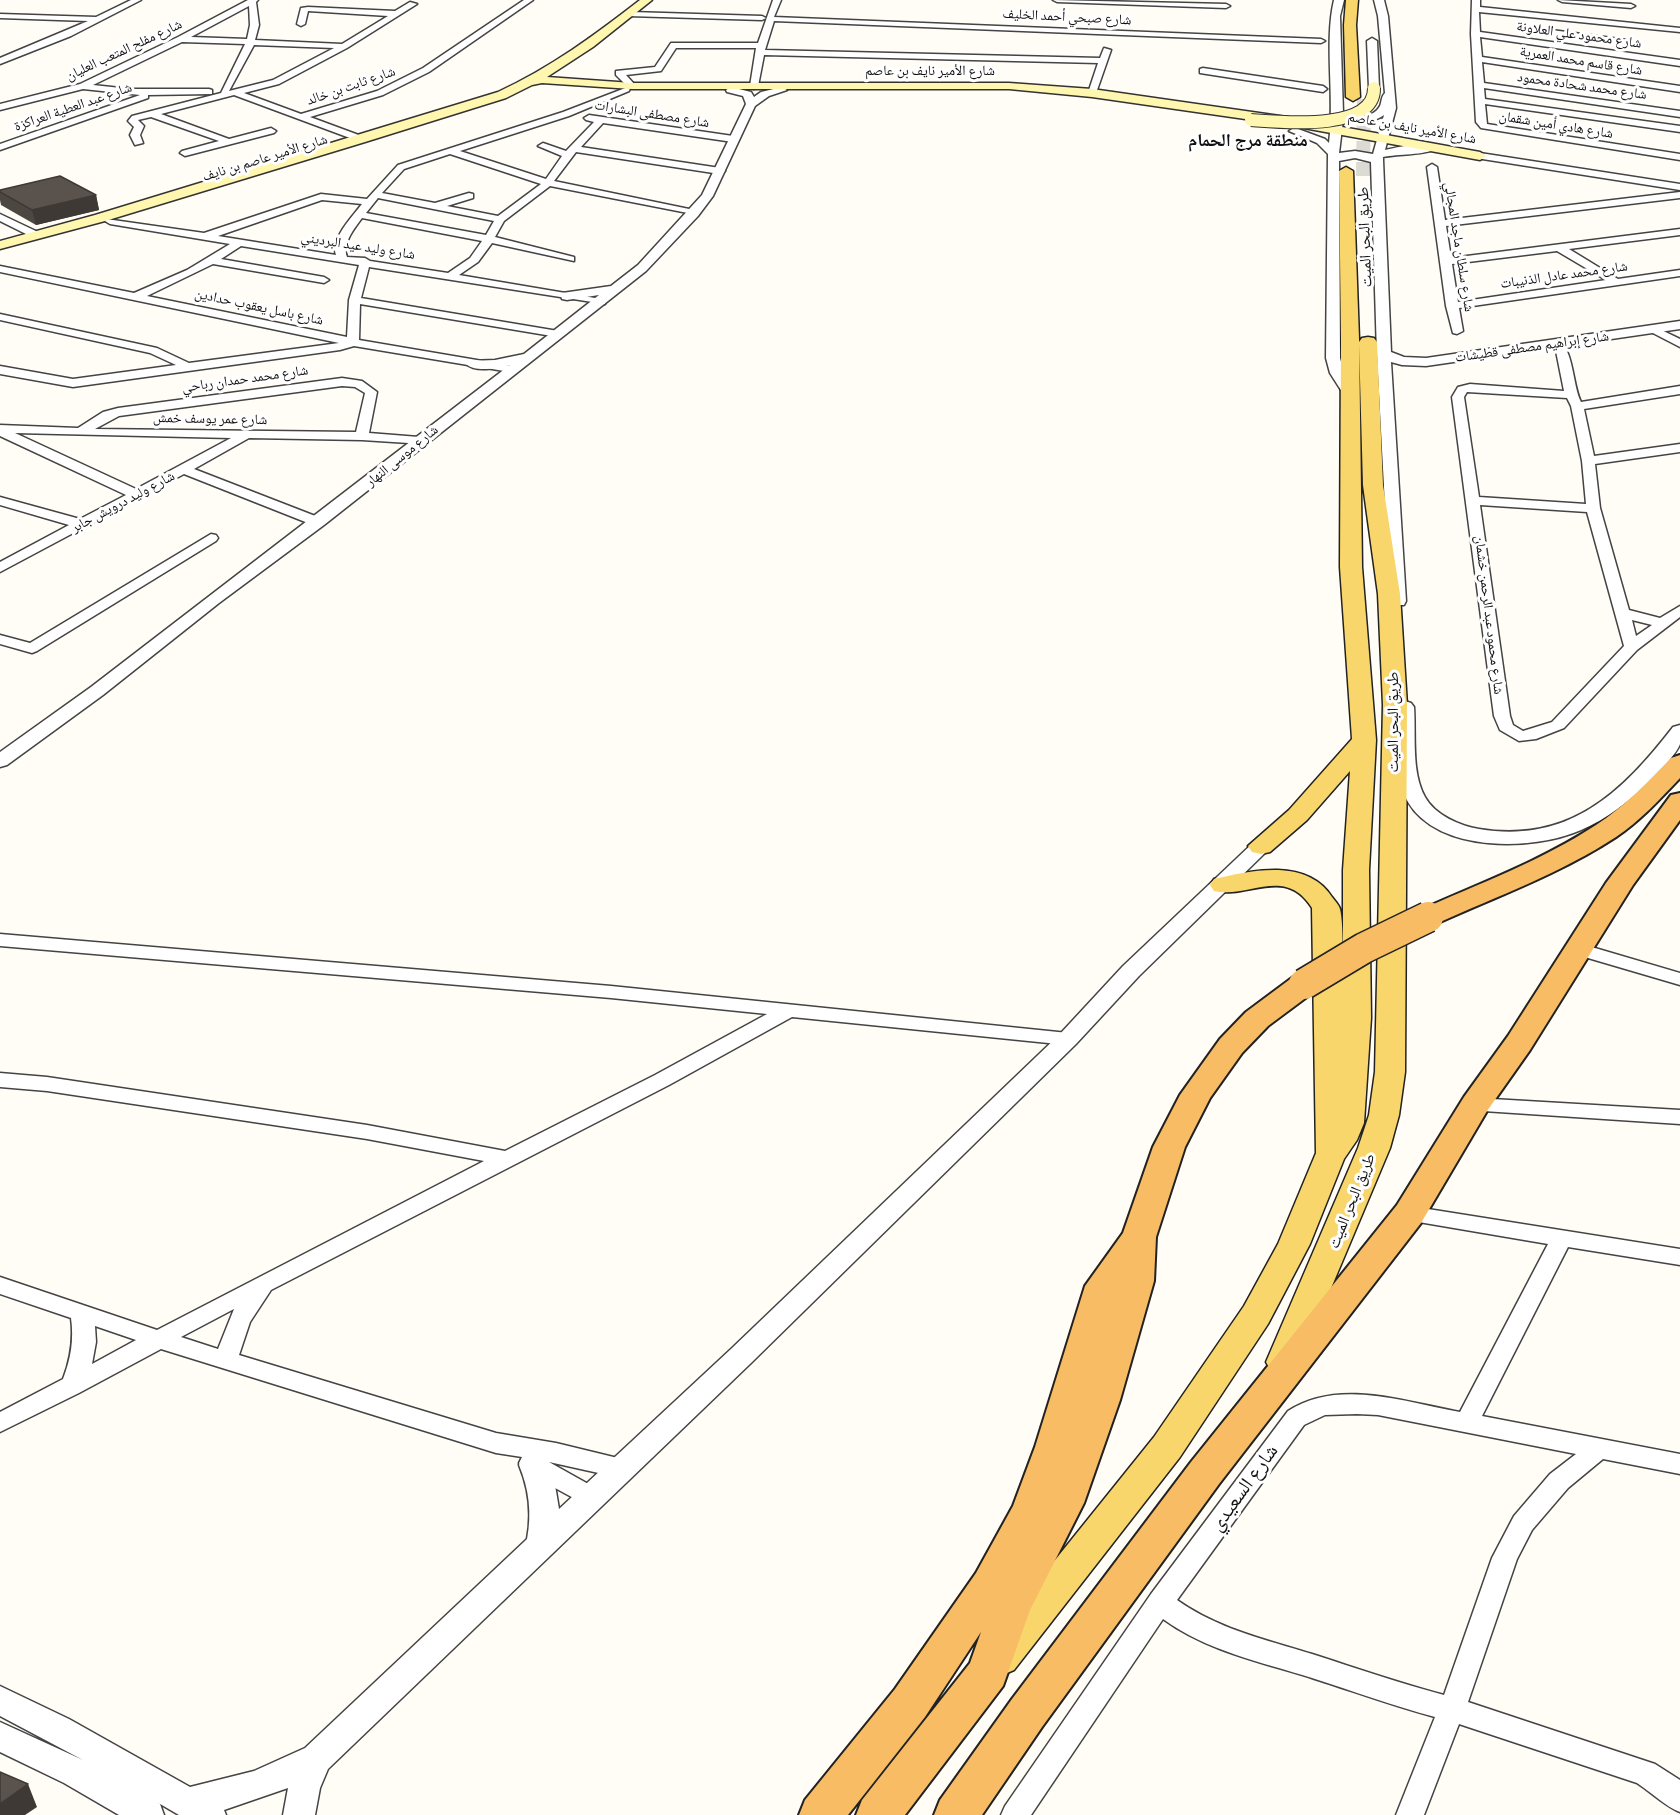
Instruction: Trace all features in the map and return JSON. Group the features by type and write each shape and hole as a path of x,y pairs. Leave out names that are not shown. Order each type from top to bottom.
{"highway":[{"path":"878,1815 988,1673 1010,1608 1064,1503 1101,1400 1136,1281 1139,1237 1169,1147 1196,1095 1231,1046 1257,1019 1304,984 1364,948 1578,848 1598,836 1636,807 1680,763"},
{"path":"956,1815 1111,1598 1408,1214 1620,883 1680,801"},
{"path":"821,1815 910,1703 990,1585 1031,1509 1054,1448 1103,1286 1139,1237"}],"main road":[{"name":"شارع الأمير عاصم بن نايف","path":"0,249 110,221 541,85 576,62 635,14 647,0"},
{"name":"شارع الأمير عاصم بن نايف","path":"0,245 361,139 502,94 541,85 566,61 655,0"},
{"path":"1092,96 1251,120 1314,121 1365,110 1372,104 1364,94 1350,24 1352,0"},
{"path":"1364,94 1361,7 1367,5"},
{"name":"شارع الأمير نايف بن عاصم","path":"541,85 731,90 1001,92 1092,96"},
{"name":"شارع الأمير نايف بن عاصم","path":"629,88 1009,86 1092,96 1336,133 1365,154 1429,149 1480,156"},
{"name":"شارع الأمير نايف بن عاصم","path":"1365,154 1408,142 1480,156"},
{"path":"988,1673 1167,1448 1256,1315 1294,1244 1330,1156 1342,1140 1349,1123 1357,1018 1356,870 1364,740 1351,567 1351,395 1365,154"},
{"name":"طريق البحر الميت","path":"1272,1388 1374,1148 1384,1114 1390,1072 1395,705 1389,594 1373,485 1365,154"},
{"path":"1261,846 1298,815 1364,740"},
{"path":"1356,870 1391,893"},
{"path":"1223,885 1259,878 1288,878 1314,890 1326,908 1330,1156"}],"street":[{"path":"0,62 99,20 137,0"},
{"path":"224,92 252,42 255,10 253,0"},
{"name":"شارع مفلح المتعب العليان","path":"0,107 82,86 181,39 253,0"},
{"name":"شارع ثابت بن خالد","path":"301,117 380,93 426,70 529,0"},
{"path":"754,86 761,49 777,0"},
{"path":"1057,0 1227,3 1222,21 1214,36"},
{"path":"1321,53 1321,41 1329,30 1339,0"},
{"path":"1365,154 1391,108 1383,16 1379,0 1367,5"},
{"path":"1562,0 1632,3 1631,24 1622,55"},
{"path":"138,143 135,135 140,126 133,119 276,82 344,46 413,4"},
{"path":"1475,4 1680,30"},
{"name":"شارع هادي أمين شقمان","path":"1475,4 1474,46 1479,59 1481,122 1488,128 1680,157"},
{"path":"301,24 304,10 311,8 398,14"},
{"path":"1326,13 1338,115 1336,133 1365,154"},
{"name":"شارع صبحي أحمد الخليف","path":"635,14 1321,41"},
{"path":"0,16 99,20"},
{"path":"1364,94 1371,25"},
{"path":"1529,29 1627,42"},
{"path":"1092,96 1105,61 1108,34"},
{"name":"شارع محمود علي العلاونة","path":"1475,34 1680,63"},
{"path":"181,39 344,46"},
{"path":"342,258 339,250 345,235 401,166 566,114 629,88 619,73 658,69 674,45 999,62 1105,61"},
{"path":"924,47 998,50 999,62"},
{"path":"860,54 875,65"},
{"name":"شارع قاسم محمد العمرية","path":"1479,59 1648,97 1680,89"},
{"path":"1203,71 1323,99"},
{"path":"1290,126 1309,118 1323,99 1322,77"},
{"path":"1338,115 1356,120 1377,116 1384,107 1390,84"},
{"name":"شارع محمد شحادة محمود","path":"1480,85 1648,97 1680,114"},
{"path":"82,86 155,93 238,93 361,139"},
{"path":"731,90 747,94 751,104 765,94 782,90"},
{"name":"شارع عبد العطية العراكزة","path":"0,147 155,93"},
{"path":"1632,122 1648,97"},
{"path":"1482,101 1680,129"},
{"name":"شارع موسى النهار","path":"0,761 97,691 213,599 318,522 419,441 619,289 694,213 720,171 751,104"},
{"path":"150,113 229,142"},
{"name":"شارع مصطفى البشارات","path":"566,114 733,139"},
{"path":"452,276 474,260 490,239 500,219 548,183 571,152 601,120"},
{"path":"1290,126 1321,141 1365,154"},
{"path":"185,153 271,131"},
{"path":"543,146 571,152 720,171"},
{"path":"450,151 548,183 694,213"},
{"name":"طريق البحر الميت","path":"1365,154 1386,382 1410,785 1417,800 1430,815 1470,834 1518,839 1563,831 1595,817 1646,774 1680,731"},
{"path":"1480,156 1680,187"},
{"name":"شارع سلطان ماجد المجالي","path":"1432,167 1457,331"},
{"path":"1440,224 1533,208 1680,195"},
{"path":"435,206 469,196"},
{"path":"206,237 321,197 374,199 435,206 500,219"},
{"path":"360,215 490,239 570,259"},
{"path":"0,217 36,235"},
{"name":"شارع وليد عيد البرديني","path":"110,221 365,261 601,302"},
{"path":"1446,262 1680,232"},
{"path":"293,251 323,244 345,235"},
{"path":"137,296 175,281 214,261 240,243"},
{"path":"1561,249 1616,282"},
{"path":"214,261 324,280"},
{"path":"0,370 47,381 73,382 321,350 353,342 355,300 365,261"},
{"name":"شارع باسل يعقوب حدادين","path":"0,269 353,342 512,370"},
{"name":"شارع محمد عادل الذنيبات","path":"1452,306 1680,273"},
{"path":"565,296 619,289"},
{"path":"565,296 580,303 585,314"},
{"path":"355,300 558,334"},
{"path":"0,316 153,350 171,357 188,368"},
{"name":"شارع إبراهيم مصطفى قطيشات","path":"1386,382 1398,374 1417,370 1659,332 1680,325"},
{"path":"1659,332 1680,344"},
{"name":"شارع إبراهيم مصطفى قطيشات","path":"1659,332 1680,333"},
{"path":"1559,347 1588,461 1593,508 1632,647 1680,610"},
{"name":"شارع إبراهيم مصطفى قطيشات","path":"1384,354 1402,361 1426,363 1559,347"},
{"path":"476,365 495,364 529,357"},
{"path":"476,365 486,376 487,389"},
{"name":"شارع محمد حمدان رباحي","path":"81,432 107,415 118,412 342,382 358,384 371,392 362,436"},
{"name":"شارع محمود عبد الرحمن خشمان","path":"1574,401 1488,388 1462,390 1458,397 1502,716 1526,725 1558,726 1632,647"},
{"path":"1574,401 1680,390"},
{"path":"0,430 135,494"},
{"name":"شارع عمر يوسف خمش","path":"0,430 362,436 419,441"},
{"name":"شارع وليد درويش جابر","path":"0,568 245,435"},
{"path":"1588,461 1680,448"},
{"path":"183,469 318,522"},
{"path":"0,501 81,524"},
{"path":"1474,501 1593,508"},
{"path":"0,639 32,648 211,538"},
{"path":"1622,613 1663,623"},
{"path":"0,1700 58,1729 200,1809 273,1781 316,1759 741,1356 1068,1039 1131,971 1261,846"},
{"path":"0,940 791,1009 1068,1039"},
{"path":"1578,949 1680,979"},
{"path":"0,1423 505,1158 662,1080 791,1009"},
{"path":"0,1080 47,1084 273,1118 505,1158"},
{"path":"1476,1105 1680,1117"},
{"path":"1408,1214 1680,1257"},
{"path":"1467,1422 1561,1240"},
{"path":"0,1285 161,1340 227,1358 496,1443 556,1453 621,1468"},
{"path":"227,1358 231,1339 239,1320 264,1285"},
{"path":"71,1387 86,1347 81,1311"},
{"name":"شارع السعيدي","path":"1015,1815 1160,1602 1289,1427 1303,1412 1328,1404 1349,1403 1467,1422 1680,1464"},
{"path":"496,1443 590,1497"},
{"path":"1410,1815 1452,1709 1505,1558 1523,1523 1559,1481 1600,1448"},
{"path":"533,1465 544,1495 546,1511 540,1545"},
{"path":"1160,1602 1189,1623 1237,1644 1390,1693 1452,1709 1645,1773 1672,1790 1680,1799"},
{"path":"0,1737 35,1751 72,1770 148,1815"},
{"path":"299,1815 304,1788 316,1759"}],"building":[{"path":"60,176 96,195 32,210 0,192 0,190"},
{"path":"0,1772 28,1784 0,1804"}],"tunnel":[{"path":"1363,176 1364,96"}],"district":[{"name":"منطقة مرج الحمام","path":"1248,141"}]}
